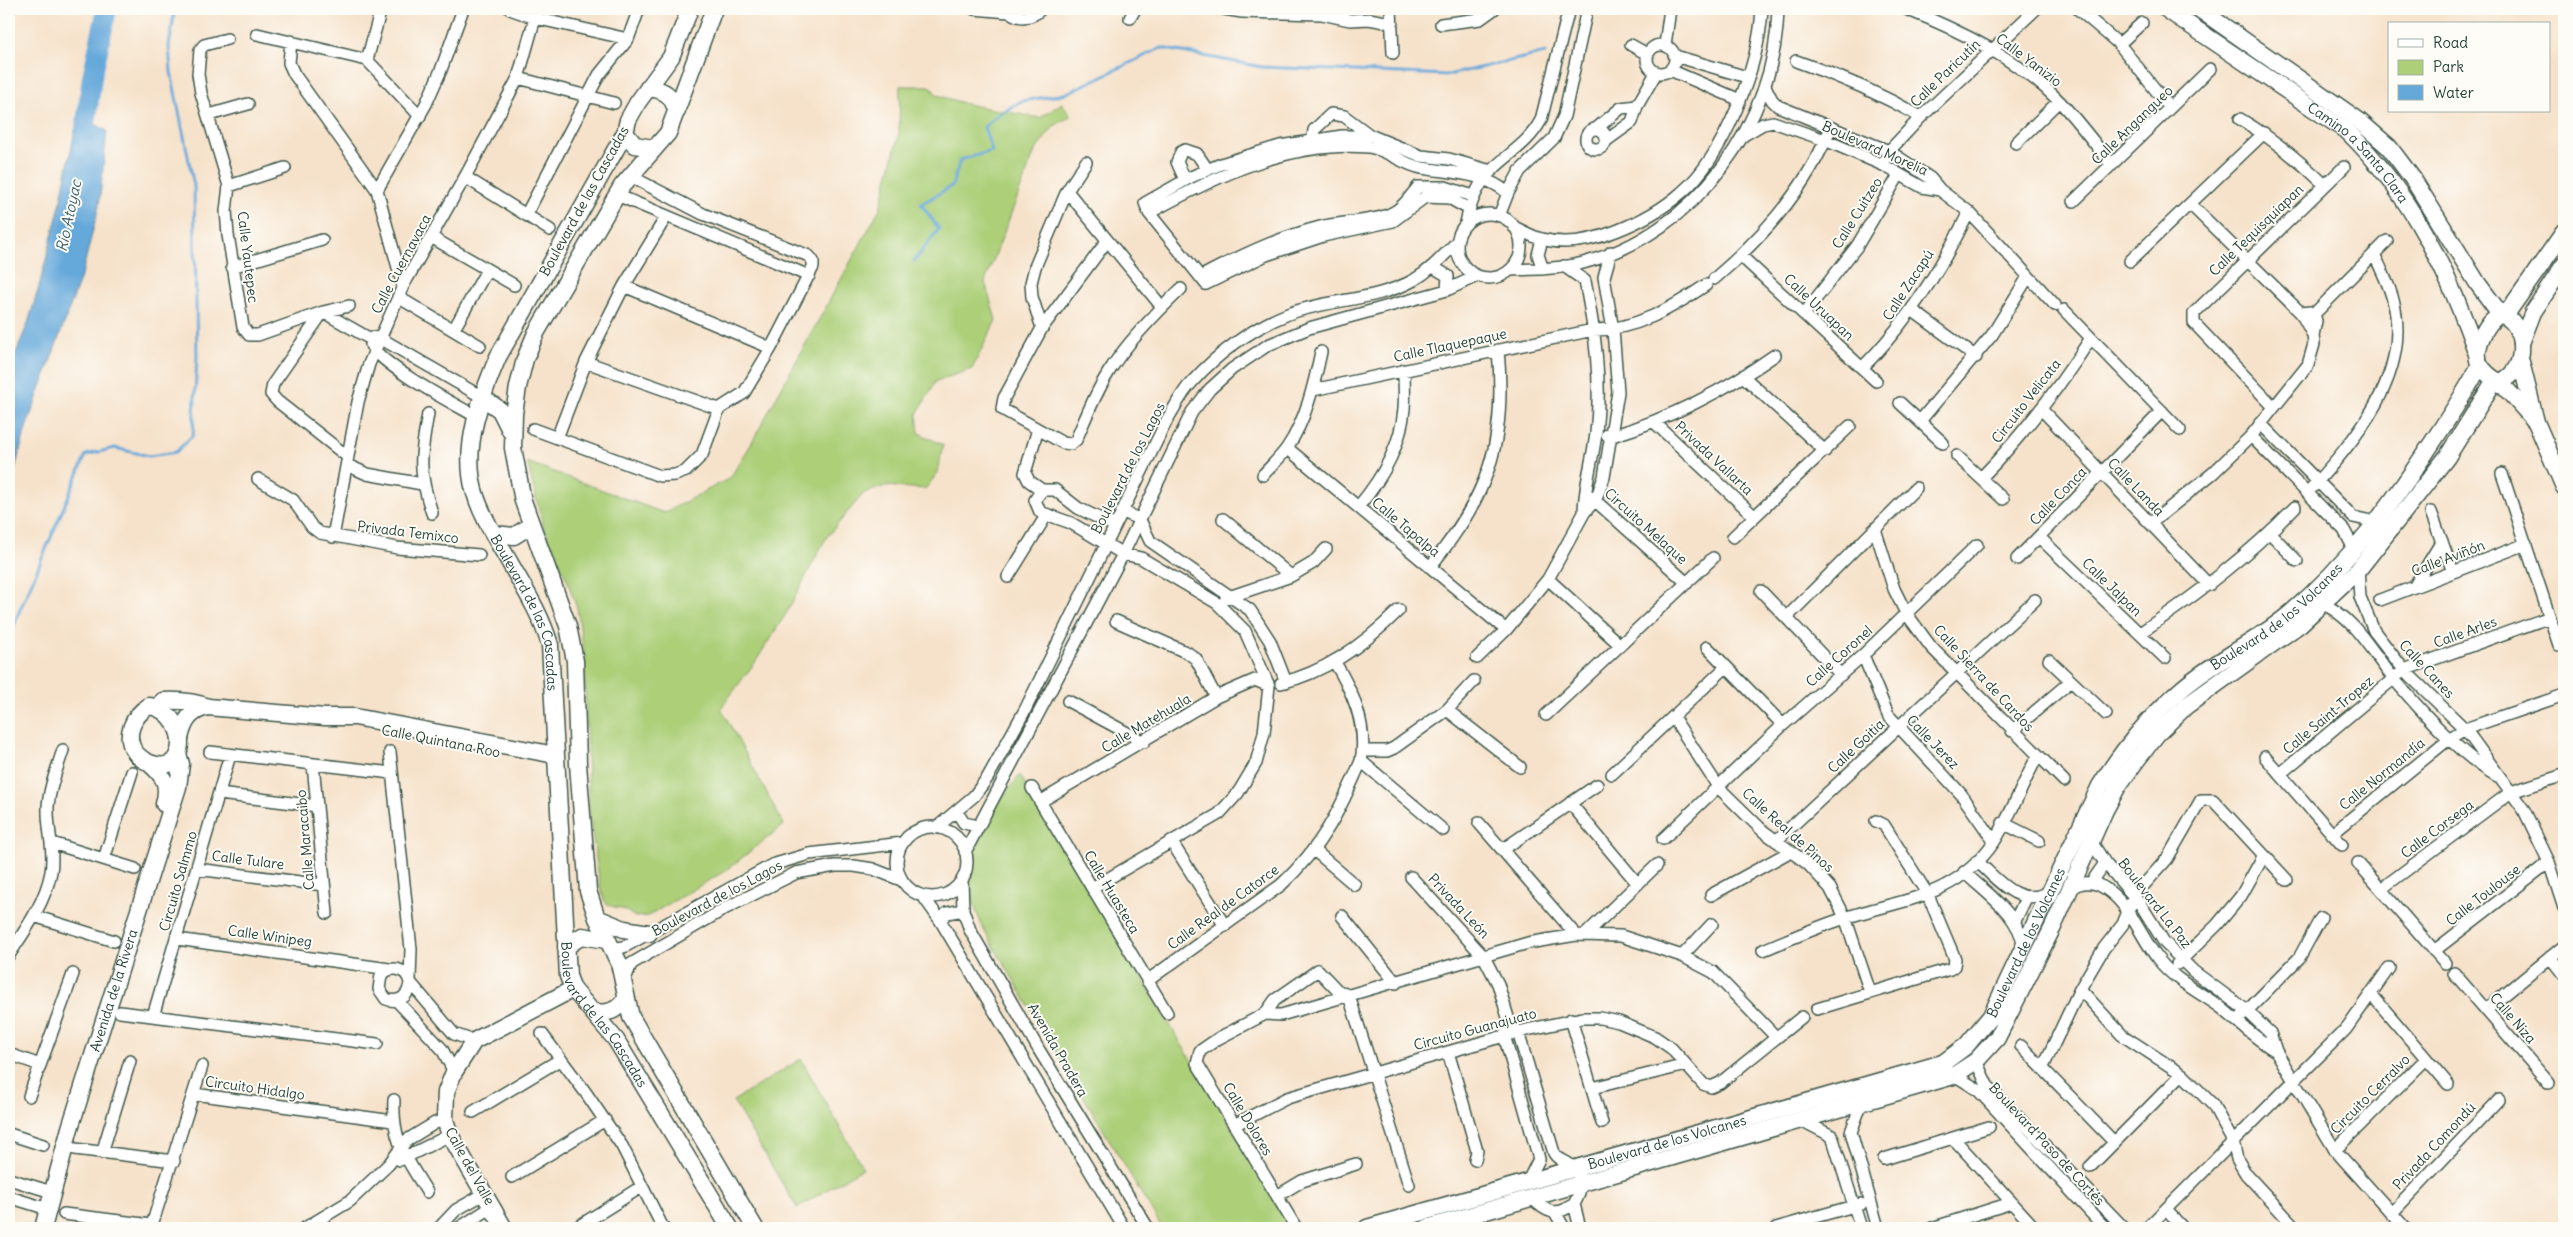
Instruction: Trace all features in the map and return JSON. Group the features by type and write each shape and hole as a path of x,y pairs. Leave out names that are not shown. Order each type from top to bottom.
{"street":[{"path":"367,60 381,9"},
{"path":"377,190 420,116 441,70 463,9"},
{"path":"510,9 535,18 628,39"},
{"path":"526,215 587,96 599,76 628,39 639,9"},
{"name":"Boulevard de las Cascadas","path":"690,9 671,57 633,111 625,133 511,332 482,397 477,417 471,470 477,498 494,534 542,621 550,644 568,976 573,989 616,1040 730,1228"},
{"name":"Boulevard de las Cascadas","path":"714,9 668,132 617,194 536,332 525,359 518,387 513,437 517,474 530,526 568,626 575,661 578,764 587,881 597,918 619,963 631,1017 755,1228"},
{"path":"974,9 1008,10 1024,17 1035,14 1041,9"},
{"path":"1224,9 1242,12 1327,11 1350,20 1369,14 1391,23"},
{"path":"1390,9 1393,53"},
{"path":"1441,24 1469,15 1480,19 1494,9"},
{"path":"1569,9 1541,120 1535,131 1521,146 1488,175 1474,196 1466,223 1456,242 1457,253 1461,263 1468,271 1477,276 1495,278 1511,270 1543,269 1583,262 1642,239 1692,202 1716,175 1744,135 1765,86 1773,55 1778,9"},
{"path":"1500,216 1508,193 1520,171 1554,138 1564,116 1587,9"},
{"path":"1665,45 1670,9"},
{"path":"1466,223 1482,215 1500,216 1514,227 1542,239 1567,242 1596,239 1630,225 1682,192 1712,156 1727,130 1740,100 1758,44 1762,9"},
{"name":"Calle Yanizio","path":"1906,9 1946,25 1992,49 2059,101 2112,165"},
{"name":"Calle Paricutín","path":"1882,165 1889,151 1921,117 2036,9"},
{"path":"2078,9 2119,44 2170,108"},
{"name":"Camino a Santa Clara","path":"2166,9 2348,132 2368,152 2392,182 2439,262 2453,289 2479,361"},
{"name":"Camino a Santa Clara","path":"2199,9 2358,120 2389,147 2413,179 2478,284 2503,315 2513,324 2521,343"},
{"name":"Calle Cuernavaca","path":"333,537 358,402 375,350 401,292 518,78 535,18"},
{"path":"2119,44 2142,23"},
{"path":"257,34 367,60 420,116"},
{"name":"Calle Yautepec","path":"227,39 204,45 200,50 198,74 201,93 229,186 226,211 232,267 243,327 249,335 258,335 323,312 349,306"},
{"path":"291,41 289,62 294,74 377,190 401,292 480,346"},
{"path":"1631,45 1647,54"},
{"path":"1665,45 1672,49 1675,56 1674,64 1670,70 1656,73 1648,65 1647,54 1654,46 1665,45"},
{"path":"1675,56 1748,77"},
{"path":"1796,61 1864,87 1921,117"},
{"name":"Calle Angangueo","path":"2074,201 2210,69"},
{"path":"1670,70 1740,100"},
{"path":"1637,106 1621,108 1597,128 1587,133 1586,144 1590,148 1601,149 1606,140 1632,122 1637,106 1656,73"},
{"path":"518,78 614,103"},
{"path":"1744,135 1762,124 1773,122 1778,106 1772,100 1765,86"},
{"path":"648,88 668,93 677,111"},
{"path":"2016,144 2059,101"},
{"path":"209,115 248,104"},
{"name":"Boulevard Morelia","path":"1778,106 1889,151 1930,178 1940,190 1969,212 2028,277 2091,338"},
{"path":"1311,144 1314,130 1331,114 1337,114 1344,116 1372,142 1419,168 1488,175"},
{"path":"2240,119 2264,133 2293,154 2325,184"},
{"name":"Boulevard Morelia","path":"1773,122 1825,140 1882,165 1922,187 1940,190"},
{"name":"Calle Tlaquepaque","path":"1313,390 1593,330 1613,330 1655,316 1710,282 1741,256 1786,206 1831,127"},
{"path":"1597,128 1604,132 1606,140"},
{"path":"625,133 635,146 653,148"},
{"path":"2130,261 2264,133"},
{"path":"1469,209 1443,197 1431,196 1420,200 1401,218 1323,236 1275,252 1206,284 1149,213 1208,170 1311,144 1372,142 1421,156 1449,159 1488,175 1508,193"},
{"path":"1191,181 1176,162 1181,152 1185,150 1197,154 1208,170"},
{"path":"1420,200 1418,187 1421,156"},
{"path":"1191,181 1253,159"},
{"path":"1042,328 1032,297 1031,283 1035,267 1067,191 1086,162"},
{"name":"Calle Tequisquiapan","path":"2273,406 2194,323 2192,318 2194,313 2246,260 2344,167"},
{"path":"229,186 286,168"},
{"name":"Calle Cuitzeo","path":"1804,314 1858,246 1899,175"},
{"path":"533,429 660,476 675,475 694,465 702,455 719,409 744,393 771,348 814,267 813,261 809,256 703,214 630,176"},
{"path":"465,177 550,230"},
{"path":"1200,277 1242,255 1281,239 1321,227 1388,215 1401,206 1418,187 1445,187 1474,196"},
{"path":"1067,191 1162,307"},
{"path":"1682,192 1692,202"},
{"path":"617,194 666,217 809,276"},
{"path":"2190,204 2301,313 2313,335"},
{"name":"Calle Zacapú","path":"1862,368 1888,342 1912,310 1943,261 1969,212"},
{"path":"695,229 703,214"},
{"path":"557,438 586,362 624,286 666,217"},
{"path":"1511,270 1520,253 1519,235 1514,227"},
{"path":"2503,315 2550,254 2564,232"},
{"path":"431,237 514,285"},
{"path":"1542,239 1538,255 1543,269"},
{"path":"232,267 322,240"},
{"path":"1107,241 1042,328 1002,403 1002,409 1063,443 1071,444 1076,440 1099,388 1112,365 1162,307 1181,289"},
{"path":"2314,314 2387,241"},
{"name":"Boulevard de los Lagos","path":"936,828 974,796 988,777 1025,710 1167,420 1191,383 1220,355 1256,330 1289,314 1391,289 1413,280 1433,267 1456,242"},
{"path":"1477,658 1506,630 1548,580 1584,513 1596,499 1604,478 1618,392 1613,330 1604,277 1611,252"},
{"path":"2308,492 2369,416 2387,382 2392,365 2396,324 2394,302 2374,254"},
{"path":"2550,254 2564,264 2533,312 2521,343 2521,362 2536,422 2564,487"},
{"name":"Calle Uruapan","path":"1741,256 1876,381"},
{"path":"1564,266 1585,281 1593,330 1599,392 1590,476 1584,492 1584,513"},
{"path":"1433,267 1448,276 1447,290"},
{"path":"454,329 487,270"},
{"path":"965,852 954,836 936,828 918,830 903,843 896,861 901,880 910,890 923,896 945,895 962,880 966,871 965,852 978,826 1123,554 1192,412 1210,389 1232,369 1268,346 1309,328 1447,290 1477,276"},
{"path":"1585,281 1604,277"},
{"path":"1920,422 1976,357 2013,304 2028,277"},
{"path":"624,286 771,348"},
{"path":"1912,310 1976,357"},
{"path":"422,484 367,474 277,401 271,394 273,384 323,312 367,336 380,338 482,397 500,410 513,437"},
{"path":"2301,313 2314,314"},
{"path":"2151,523 2213,473 2251,436 2273,406 2308,365 2314,344 2313,335 2316,321 2314,314"},
{"name":"Boulevard de los Volcanes","path":"1427,1228 1530,1190 1574,1168 1859,1095 1953,1076 1976,1061 1997,1038 2053,927 2118,786 2158,734 2186,706 2295,619 2354,549 2405,484 2469,387 2479,361 2488,327 2496,316 2503,315"},
{"path":"367,336 375,350 392,365 477,417"},
{"path":"2091,338 2180,430"},
{"name":"Circuito Velicata","path":"1981,478 2010,448 2042,410 2091,338"},
{"path":"1430,567 1458,532 1479,496 1491,465 1500,426 1502,387 1498,350"},
{"path":"1263,475 1287,448 1304,415 1313,390 1321,352"},
{"name":"Privada Vallarta","path":"1596,433 1612,436 1654,422 1707,398 1744,377 1775,355"},
{"path":"2479,361 2536,422"},
{"path":"586,362 719,409"},
{"name":"Boulevard de los Volcanes","path":"1367,1228 1530,1190 1581,1184 1801,1120 1859,1095 1943,1063 1966,1046 1979,1033 1991,1016 2100,786 2116,761 2146,724 2184,687 2323,604 2358,570 2440,468 2498,381 2515,372 2521,362"},
{"path":"1358,507 1386,468 1397,438 1404,410 1404,370"},
{"path":"427,386 435,371"},
{"path":"1744,377 1825,451"},
{"path":"1900,403 1943,443"},
{"name":"Calle Landa","path":"2042,410 2209,585"},
{"name":"Calle Conca","path":"2017,559 2162,411"},
{"path":"428,414 421,462 422,484 432,514"},
{"name":"Privada Vallarta","path":"1654,422 1754,516"},
{"path":"2260,423 2353,518 2376,522"},
{"name":"Privada Vallarta","path":"1732,536 1850,426"},
{"path":"1038,429 1025,473 1028,481 1042,490 1055,490 1078,508 1115,526"},
{"path":"2251,436 2344,530 2354,549"},
{"name":"Calle Tapalpa","path":"1287,448 1506,630"},
{"path":"1957,456 2004,499"},
{"path":"2424,456 2440,468"},
{"path":"2502,474 2559,645"},
{"name":"Privada Temixco","path":"258,479 293,500 312,527 320,533 397,548 479,555"},
{"path":"2405,484 2419,494"},
{"path":"1787,617 1916,488"},
{"path":"1042,490 1034,500 1040,512 1046,516 1071,523 1123,554 1141,558 1217,603 1244,631 1269,686 1264,733 1256,763 1238,793 1218,814 1092,888"},
{"name":"Circuito Melaque","path":"1584,492 1596,499 1687,583"},
{"path":"2140,634 2209,585 2270,533 2296,507"},
{"path":"1122,511 1140,520 1150,541 1231,595 1250,610 1270,642 1286,682"},
{"path":"2431,512 2453,572"},
{"path":"1008,577 1046,516"},
{"path":"2344,530 2353,518"},
{"path":"1222,519 1291,576"},
{"path":"494,534 514,536 530,526"},
{"name":"Calle Sierra de Cardos","path":"1875,529 1894,589 1906,613 1931,647 2037,757 2064,781"},
{"path":"2270,533 2297,560"},
{"name":"Calle Jalpan","path":"2039,537 2165,658"},
{"path":"1141,558 1150,541"},
{"path":"2414,587 2442,541"},
{"name":"Calle Aviñón","path":"2380,600 2526,544"},
{"name":"Calle Coronel","path":"1663,838 1719,788 1783,725 1864,656 1977,545"},
{"path":"1217,603 1231,595 1272,585 1291,576 1313,563 1326,549"},
{"name":"Circuito Melaque","path":"1546,715 1713,558"},
{"path":"1174,577 1182,564"},
{"name":"Calle Canes","path":"2358,570 2360,597 2369,620 2404,670 2465,729 2524,810 2549,862 2564,908"},
{"path":"1548,580 1620,645"},
{"path":"1762,591 1841,675"},
{"name":"Calle Goitia","path":"1776,841 2035,600"},
{"name":"Calle Canes","path":"2323,604 2346,618 2394,680 2450,738 2480,766 2499,777"},
{"name":"Calle Matehuala","path":"1040,802 1144,742 1216,697 1255,680 1269,686 1286,682 1351,652 1378,631 1399,610"},
{"name":"Calle Arles","path":"2394,680 2404,670 2550,617"},
{"path":"1116,621 1188,653 1196,659 1216,697"},
{"path":"1707,647 1783,725"},
{"name":"Calle Jerez","path":"1864,656 1888,715 1897,728 1961,794 1994,841"},
{"path":"2049,660 2106,714"},
{"path":"1334,661 1349,686 1357,708 1362,756 1443,830"},
{"path":"1612,774 1726,667"},
{"name":"Calle Saint-Tropez","path":"2280,774 2394,680"},
{"path":"1362,756 1394,748 1447,710 1474,681"},
{"path":"2012,731 2071,681"},
{"name":"Calle Normandía","path":"2332,834 2450,738 2465,729 2564,695"},
{"path":"1068,700 1144,742"},
{"name":"Calle Quintana Roo","path":"160,707 163,701 192,701 208,707 355,718 556,759"},
{"path":"179,746 172,720 160,707 149,706 136,716 130,735 135,752 150,764 167,764 175,760 179,746 186,720 199,709 208,707"},
{"path":"1447,710 1520,767"},
{"name":"Calle Real de Pinos","path":"1673,717 1719,788 1776,841 1808,864 1830,888 1845,918 1870,992"},
{"name":"Avenida de la Rivera","path":"146,864 178,787 181,764 179,746"},
{"path":"9,955 34,916 47,887 51,871 52,843 48,807 50,791 63,750"},
{"path":"210,752 392,773"},
{"path":"390,752 411,949 410,990 405,997 397,1001"},
{"name":"Circuito Salmmo","path":"153,1016 230,754"},
{"name":"Calle Real de Catorce","path":"1147,981 1281,885 1300,867 1336,819 1362,756"},
{"path":"1763,950 1845,918 1928,895 1964,872 1977,861 1994,841 2037,757"},
{"path":"2265,757 2342,845"},
{"name":"Avenida de la Rivera","path":"34,1228 43,1208 66,1127 112,985 167,792 167,785 161,773 150,764"},
{"name":"Calle Maracaibo","path":"313,764 327,913"},
{"path":"104,859 132,772"},
{"name":"Calle Corsega","path":"2381,889 2511,792 2564,775"},
{"path":"1502,850 1597,785"},
{"name":"Calle Huasteca","path":"1032,788 1167,1013"},
{"path":"219,794 317,806"},
{"path":"2043,1067 2080,989 2104,948 2123,924 2134,896 2167,859 2201,800 2213,800 2287,880"},
{"path":"1570,803 1638,884"},
{"path":"957,812 964,823 978,826"},
{"path":"1817,1009 1950,969 1954,966 1955,959 1928,895 1884,825 1876,821"},
{"path":"1479,823 1580,935"},
{"path":"2003,823 2039,841"},
{"name":"Boulevard La Paz","path":"2080,829 2092,840 2104,863 2134,896 2164,942 2181,960 2247,1011 2270,1033 2276,1051 2335,1150 2405,1228"},
{"path":"1171,840 1225,926"},
{"path":"52,843 104,859 146,864"},
{"name":"Boulevard de los Lagos","path":"609,942 620,948 772,865 809,854 903,843"},
{"path":"873,847 875,858 873,869"},
{"path":"1314,850 1355,885"},
{"path":"1711,895 1791,851"},
{"path":"2170,971 2241,896 2264,855"},
{"path":"1977,861 2012,892 2026,898 2043,895 2051,891"},
{"name":"Calle Toulouse","path":"2434,951 2549,862"},
{"path":"2070,888 2080,883 2091,883 2104,863"},
{"path":"2358,863 2445,963"},
{"name":"Boulevard de los Lagos","path":"624,991 631,964 765,887 796,873 834,866 873,869 901,880"},
{"path":"1580,935 1657,866"},
{"name":"Calle Tulare","path":"197,869 324,885"},
{"path":"1964,872 2015,921 2024,947"},
{"name":"Privada León","path":"1411,876 1484,957 1498,984 1557,1159"},
{"name":"Avenida Pradera","path":"962,880 963,910 970,930 1039,1050 1148,1228"},
{"name":"Boulevard La Paz","path":"2091,883 2108,890 2128,912 2150,947 2170,971 2238,1021 2260,1042 2276,1051"},
{"path":"923,896 940,920 1124,1228"},
{"path":"2015,921 2026,898"},
{"path":"940,920 947,913 963,910"},
{"path":"34,916 114,941"},
{"path":"1342,916 1396,983"},
{"path":"597,918 624,929 649,933"},
{"path":"2238,1021 2299,958 2321,918"},
{"path":"1682,956 1712,924"},
{"path":"1409,1185 1349,996 1337,990 1318,970 1275,1000 1265,1014 1281,1016 1349,996 1396,983 1484,957 1528,943 1580,935 1621,936 1682,956 1713,972 1776,1037 1802,1017"},
{"path":"566,948 582,936 609,942"},
{"name":"Calle Winipeg","path":"177,939 392,969"},
{"path":"2486,1010 2564,946"},
{"path":"378,984 382,975 392,969 411,949"},
{"path":"2550,957 2564,975"},
{"path":"360,964 378,984 386,999 397,1001 442,1049 454,1072"},
{"path":"2147,1228 2346,1029 2372,995 2388,968"},
{"path":"392,969 406,974 454,1034 474,1041"},
{"path":"29,1096 73,974"},
{"name":"Calle Niza","path":"2454,974 2549,1082"},
{"name":"Calle del Valle","path":"504,1228 448,1127 446,1092 454,1072 474,1041 573,989"},
{"path":"2080,989 2122,1035 2182,1074 2213,1105 2233,1142 2237,1159 2246,1174 2296,1228"},
{"path":"594,1012 614,1011 624,991"},
{"name":"Circuito Cerralvo","path":"2372,995 2448,1084"},
{"path":"120,1012 377,1044"},
{"name":"Calle Dolores","path":"1265,1014 1219,1038 1200,1051 1196,1057 1197,1063 1295,1226"},
{"name":"Circuito Guanajuato","path":"1514,1028 1571,1019 1600,1018 1638,1028 1671,1048 1703,1084 1711,1086 1720,1083 1776,1037"},
{"path":"1571,1019 1602,1123"},
{"path":"1514,1028 1504,1036 1535,1143 1538,1163"},
{"path":"442,1049 454,1034"},
{"path":"542,1034 622,1146 663,1228"},
{"name":"Circuito Guanajuato","path":"1234,1125 1287,1098 1504,1036"},
{"path":"2021,1046 2114,1142"},
{"path":"1023,1060 1039,1050"},
{"path":"1448,1052 1477,1151 1475,1160"},
{"path":"9,1054 40,1064"},
{"name":"Circuito Cerralvo","path":"2335,1150 2426,1058"},
{"path":"473,1112 560,1059"},
{"path":"102,1153 130,1061"},
{"name":"Boulevard Paso de Cortés","path":"1976,1061 1987,1085 2124,1228"},
{"name":"Boulevard Paso de Cortés","path":"1943,1063 1953,1076 1978,1090 2105,1228"},
{"path":"1592,1088 1686,1065"},
{"path":"194,1094 202,1066"},
{"path":"2090,1167 2182,1074"},
{"name":"Circuito Hidalgo","path":"151,1227 194,1094 393,1122"},
{"path":"1859,1095 1851,1132 1878,1228"},
{"path":"394,1100 393,1122 403,1153 427,1192"},
{"name":"Privada Comondú","path":"2392,1213 2498,1100"},
{"path":"512,1177 605,1120"},
{"path":"1801,1120 1832,1136 1851,1132"},
{"path":"403,1153 407,1140 435,1123 448,1127"},
{"path":"305,1228 350,1201 403,1153 448,1127"},
{"path":"1884,1159 1989,1127"},
{"path":"9,1134 43,1146"},
{"path":"1832,1136 1861,1228"},
{"path":"1953,1138 2034,1228"},
{"path":"75,1150 174,1160"},
{"path":"1086,1163 1102,1154"},
{"path":"1547,1159 1557,1159 1574,1168 1581,1184 1580,1194 1574,1204 1565,1210 1555,1212 1544,1210 1530,1190 1531,1170 1538,1163 1547,1159"},
{"path":"1277,1196 1302,1180 1356,1164"},
{"path":"9,1179 48,1191"},
{"path":"576,1228 642,1186"},
{"path":"9,1198 43,1208"},
{"path":"440,1228 456,1210 488,1200"},
{"path":"459,1228 488,1200"},
{"path":"1776,1228 1870,1201"},
{"path":"1932,1228 2011,1203"},
{"path":"1574,1204 1580,1228"},
{"name":"Avenida de la Rivera","path":"43,1208 43,1228"},
{"path":"2166,1210 2183,1228"},
{"path":"1555,1212 1564,1228"},
{"path":"64,1214 81,1222 151,1227"}],"green space":[{"path":"900,86 930,86 937,95 966,104 1040,118 1062,103 1071,116 1054,126 1035,151 985,282 996,320 972,369 936,381 917,414 919,433 943,445 937,474 925,489 886,486 864,493 826,538 787,612 756,661 721,708 784,825 725,871 648,916 635,917 625,910 608,905 604,901 600,885 589,812 584,654 577,608 566,577 544,529 527,462 664,513 730,478 747,451 880,208 899,134"},
{"path":"1020,775 1292,1228 1162,1228 985,932 975,908 970,886 969,866 973,848 990,812"},
{"path":"801,1059 863,1168 797,1208 733,1101"}],"water":[{"path":"87,119 107,131 99,206 82,274 26,428 9,492 9,370 28,323 38,290 59,209 75,130"}],"waterway":[{"name":"Río Atoyac","path":"83,145 92,77 107,9"},
{"path":"9,641 17,617 86,455 115,448 149,456 176,452 193,435 197,356 194,186 171,72 169,46 175,9"},
{"path":"914,261 939,229 921,204 952,186 960,160 992,151 984,127 996,116 1022,101 1065,94 1161,48 1262,67 1448,75 1545,53"}]}
